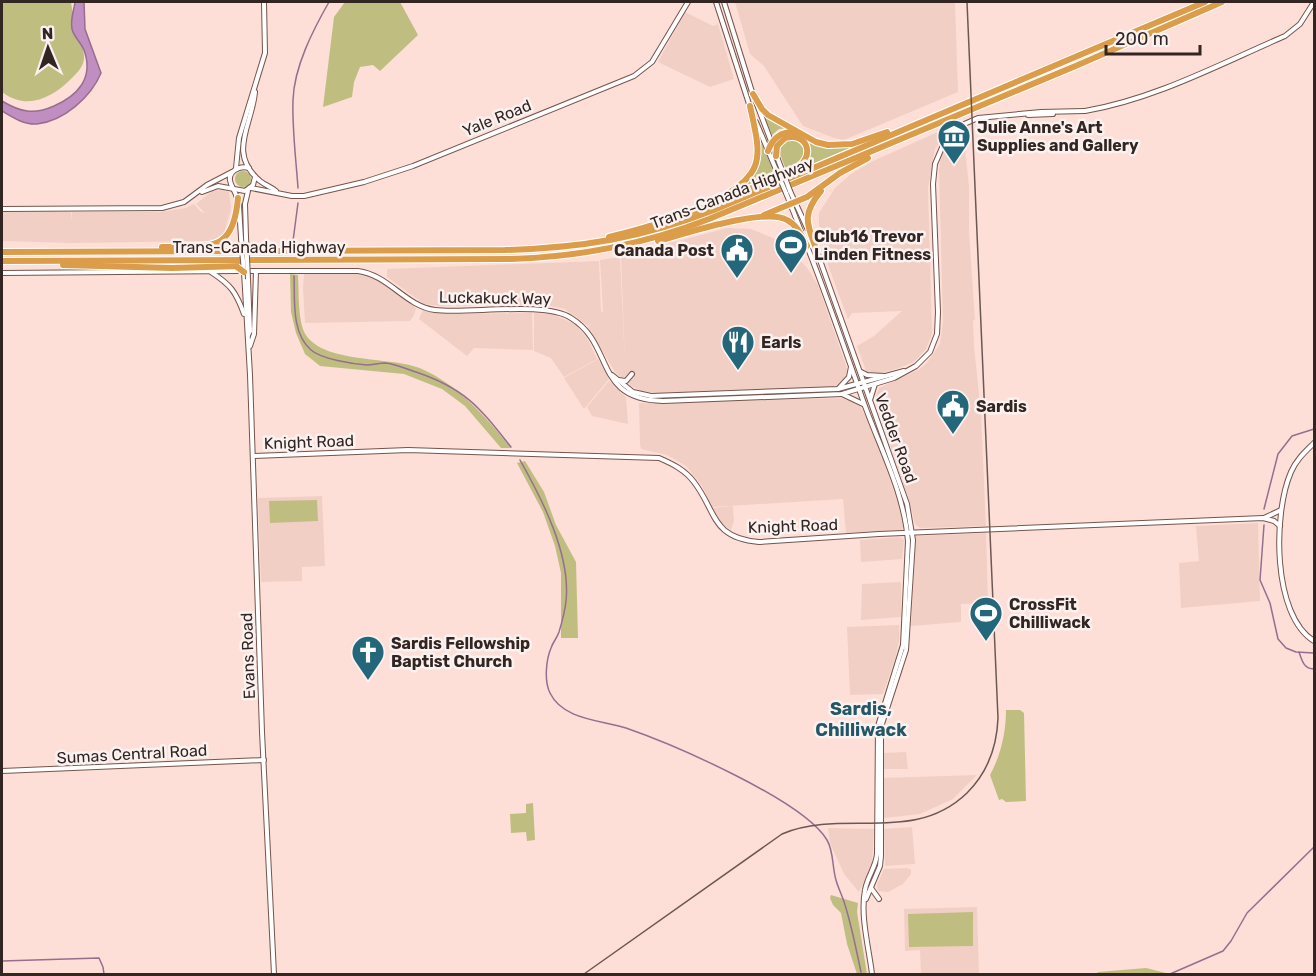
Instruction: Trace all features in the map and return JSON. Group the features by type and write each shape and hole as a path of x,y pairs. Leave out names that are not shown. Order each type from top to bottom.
{"highway":[{"name":"Trans-Canada Highway","path":"2,252 504,250 568,247 617,240 682,222 1205,2"},
{"name":"Trans-Canada Highway","path":"2,261 424,260 554,257 617,247 674,232 925,130 1222,2"},
{"path":"753,94 765,112 801,134 822,144 843,146 963,103"},
{"path":"698,211 734,191 747,180 756,167 758,148 750,106"},
{"path":"749,219 812,195 861,160 925,130"},
{"path":"768,151 771,143 784,132 801,134"},
{"path":"568,247 629,232 730,199 794,170 805,161 807,147 797,137 785,138 777,146 776,156"},
{"path":"817,251 807,224 807,212 814,199 828,183"},
{"path":"90,251 214,244 226,237 232,230 238,198"},
{"path":"554,257 616,251 718,225 775,216 787,219 796,227 807,246"},
{"path":"51,261 62,265 245,271"}],"street":[{"path":"234,188 230,182 239,138 265,53 264,2"},
{"name":"Yale Road","path":"250,189 304,196 364,182 412,166 634,76 643,70 658,52 688,2"},
{"name":"Vedder Road","path":"716,2 750,106 768,151 780,171"},
{"name":"Vedder Road","path":"724,2 780,171 817,251 907,504 910,533 906,650 881,727 882,856 865,900"},
{"name":"Luckakuck Way","path":"865,385 894,378 908,370 924,359 935,343 938,312 933,184 935,164 947,138 962,125 978,118 1084,111 1113,106 1147,95 1285,36 1300,24 1314,2"},
{"path":"198,193 218,186 234,188 242,192 250,189 255,182 244,160 242,146 254,102 255,89"},
{"path":"2,209 162,208 184,202 207,184 234,170 243,167 249,169"},
{"name":"Yale Road","path":"254,176 278,192"},
{"name":"Evans Road","path":"234,188 238,198 244,237"},
{"name":"Evans Road","path":"250,189 245,211 244,237 246,320 254,456 274,975"},
{"name":"Vedder Road","path":"793,203 902,505 910,533 903,645 878,726 877,854 876,865 865,891 865,921 872,975"},
{"name":"Luckakuck Way","path":"2,273 289,269 364,272 383,279 411,301 431,309 543,310 571,317 582,326 618,386 626,394 641,400 842,394 884,376 908,370"},
{"path":"211,271 226,281 239,299 246,320"},
{"path":"226,281 227,271"},
{"path":"245,271 254,334 249,350"},
{"name":"Evans Road","path":"245,271 250,331 248,336"},
{"path":"838,389 849,377 851,367"},
{"path":"860,372 867,375 884,376"},
{"name":"Luckakuck Way","path":"610,373 633,392 651,396 859,387"},
{"path":"618,380 626,381 632,374"},
{"path":"870,400 875,384"},
{"path":"842,394 865,405"},
{"path":"1314,443 1293,467 1286,485 1280,526 1281,571 1287,598 1297,624 1307,637 1314,641"},
{"name":"Knight Road","path":"254,456 408,450 659,458 688,475 698,488 712,516 723,528 740,539 759,542 910,533 1263,518 1274,521 1280,526"},
{"name":"Knight Road","path":"1263,518 1282,509"},
{"name":"Sumas Central Road","path":"2,771 264,760"},
{"path":"871,887 879,899"}],"shaded area":[{"path":"2,2 71,2 83,48 83,62 80,70 64,85 39,100 21,101 2,92"},
{"path":"75,2 84,2 85,29 101,73 91,91 66,113 47,122 27,123 2,111 2,101 27,111 47,109 70,97 81,86 87,71 87,62 84,50 72,29"},
{"path":"345,2 400,2 418,35 380,71 373,65 360,67 354,82 352,97 323,107 334,17"},
{"path":"735,2 955,2 958,92 844,140 803,126 764,66 750,54"},
{"path":"685,12 713,26 718,24 734,79 710,87 658,62"},
{"path":"763,114 789,128 779,129 772,135"},
{"path":"963,130 969,186 969,232 975,320 973,320 974,346 981,414 986,526 920,528 915,524 881,419 876,396 879,388 918,370 927,363 940,344 943,321 939,170 941,157 949,141"},
{"path":"938,132 947,133 935,149 928,188 932,334 926,349 914,362 875,375 869,374 857,346 874,336 902,311 852,313 848,319 828,265 819,226 819,213 835,188 851,174 873,161"},
{"path":"790,139 800,143 804,154 802,159 786,170 779,151 781,144"},
{"path":"803,139 816,143 859,144 792,173 806,162"},
{"path":"761,142 775,175 729,198 754,174"},
{"path":"243,171 251,179 243,187 235,179"},
{"path":"212,191 229,192 231,208 224,233 212,241 211,238 211,241 71,243 2,241 2,212 71,212 71,221 72,212 160,212 186,208 194,204 201,212 209,213 204,212 196,204"},
{"path":"727,228 751,229 785,243 808,269 818,285 849,374 843,383 832,387 657,393 641,391 630,385 626,376 621,378 615,372 588,327 592,322 588,326 565,309 546,305 440,306 424,304 387,277 387,269 599,261 601,311 603,313 600,260 620,257 625,363 621,256"},
{"path":"290,274 298,275 302,326 309,339 321,348 336,353 409,365 435,376 471,403 511,448 501,448 465,406 442,389 404,374 320,366 305,354 296,333 291,312"},
{"path":"304,274 360,274 375,278 414,306 416,309 414,315 410,321 305,323"},
{"path":"423,310 453,314 532,313 533,350 474,348 467,356 419,319"},
{"path":"534,313 552,314 575,324 587,338 597,359 564,377 551,358 534,351"},
{"path":"598,359 609,379 584,409 564,378"},
{"path":"609,381 626,397 628,424 592,416 587,407"},
{"path":"841,398 858,403 867,418 900,510 904,526 902,530 846,533 843,499 712,507 702,486 686,466 667,455 641,449 639,403"},
{"path":"525,461 544,492 556,525 576,562 578,638 561,638 561,573 555,546 543,512 517,463"},
{"path":"322,496 325,566 302,567 302,581 261,582 258,498"},
{"path":"317,500 318,521 270,523 269,501"},
{"path":"733,506 734,521 731,530 722,524 712,508"},
{"path":"1258,523 1260,601 1181,608 1179,563 1199,561 1196,526"},
{"path":"986,533 988,603 961,604 961,622 911,626 916,536"},
{"path":"899,537 904,540 902,559 861,562 860,540"},
{"path":"901,582 901,617 861,620 862,584"},
{"path":"899,625 899,641 895,659 883,694 850,695 847,627"},
{"path":"1006,710 1020,710 1024,713 1026,801 999,800 990,775 1002,743"},
{"path":"906,752 908,769 884,769 884,753"},
{"path":"977,775 953,799 920,814 884,818 883,778"},
{"path":"533,803 535,840 527,841 526,832 511,833 510,814 526,813 526,804"},
{"path":"912,827 915,864 885,866 884,829"},
{"path":"828,828 874,829 872,864 859,892 844,874 830,843"},
{"path":"907,868 911,870 911,874 903,884 888,892 878,891 877,885 884,869"},
{"path":"831,895 858,903 857,912 867,974 857,974 847,944 841,913 833,905"},
{"path":"977,907 979,974 921,974 920,950 905,951 904,909"},
{"path":"973,912 973,946 909,947 908,914"},
{"path":"1146,968 1170,974 1096,974 1098,972"}],"waterway":[{"path":"298,188 293,122 294,87 305,49 329,2"},
{"path":"293,241 298,203"},
{"path":"294,276 297,325 305,343 311,350 322,356 346,362 367,365 393,364 433,378 470,401 511,447"},
{"path":"1264,509 1278,454 1292,436 1314,429"},
{"path":"520,460 546,510 564,565 565,609 547,664 546,677 550,693 556,702 573,714 626,728 735,775 765,791 813,824 829,845 861,972"},
{"path":"1264,525 1260,580 1270,603 1278,639 1286,648 1296,652 1314,653"},
{"path":"1299,652 1306,666 1314,669"},
{"path":"1170,974 1223,951 1247,913 1314,847"},
{"path":"2,961 99,958 104,974"}],"railway":[{"path":"584,974 782,834 806,827 829,824 901,822 924,818 946,809 967,793 980,777 990,758 996,739 998,718 967,2"}],"place":[{"name":"Julie Anne's Art Supplies and Gallery","path":"954,165"},
{"name":"Club16 Trevor Linden Fitness","path":"791,274"},
{"name":"Canada Post","path":"737,279"},
{"name":"Earls","path":"738,371"},
{"name":"Sardis","path":"953,435"},
{"name":"CrossFit Chilliwack","path":"986,642"},
{"name":"Sardis Fellowship Baptist Church","path":"368,681"}],"district":[{"name":"Sardis, Chilliwack","path":"861,719"}]}
